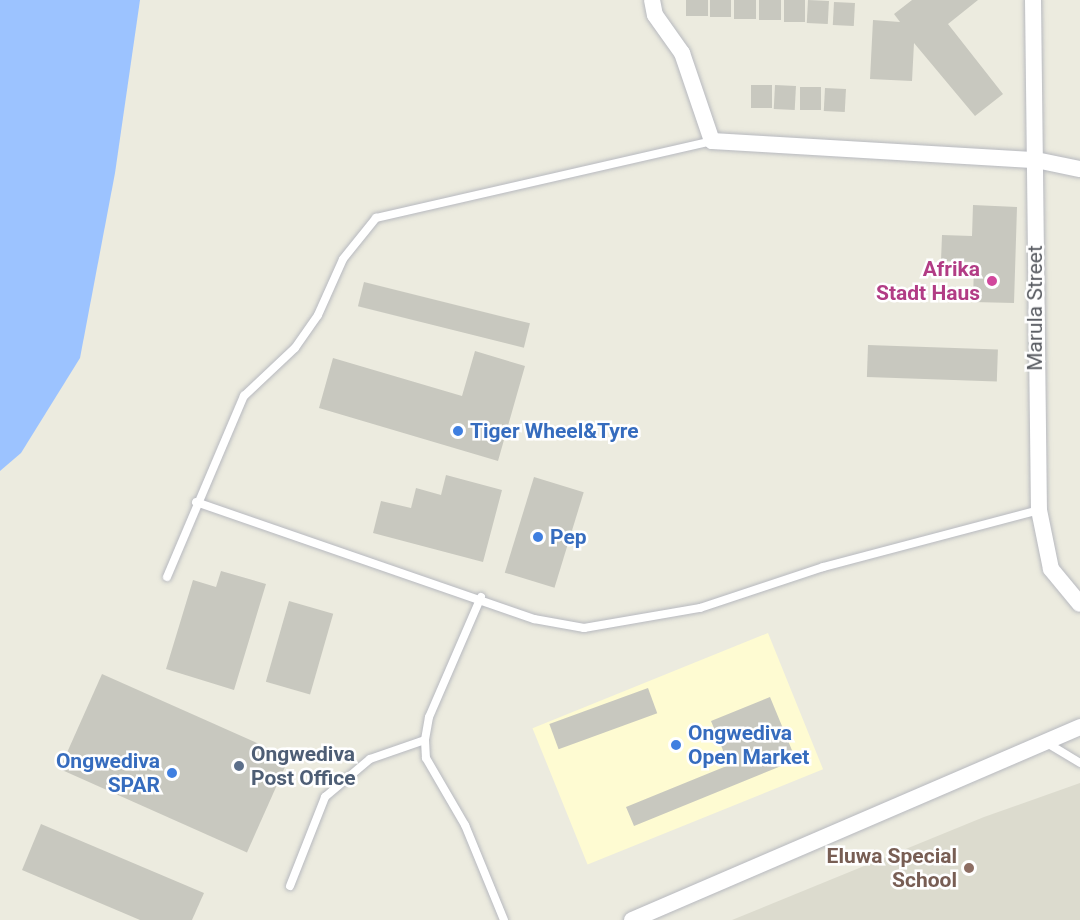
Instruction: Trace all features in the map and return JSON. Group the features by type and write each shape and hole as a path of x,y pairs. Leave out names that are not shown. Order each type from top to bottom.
{"street":[{"path":"652,0 655,15 682,53 712,141 1036,160 1080,169"},
{"name":"Marula Street","path":"1034,0 1039,510 1051,569 1080,604"},
{"path":"632,920 1080,727"}],"lane":[{"path":"167,578 196,502 244,396 295,348 318,315 343,259 376,218 712,141"},
{"path":"196,502 481,597 534,619 584,628 700,608 824,567 1039,510"},
{"path":"481,597 429,717 425,740 426,758 465,825 504,920"},
{"path":"290,886 325,797 370,759 425,740"},
{"path":"1047,743 1080,763"}],"shaded area":[{"name":"Ongwediva Open Market","path":"768,633 823,769 588,864 532,728"},
{"name":"Eluwa Special School","path":"1080,783 1080,920 732,920 984,817"}],"water":[{"path":"0,0 140,0 115,173 80,358 21,453 0,471"}],"building":[{"path":"686,0 708,0 708,16 686,16"},
{"path":"710,0 731,0 731,17 710,17"},
{"path":"734,0 756,0 756,19 734,19"},
{"path":"759,0 781,0 781,20 759,20"},
{"path":"784,0 805,0 805,22 784,22"},
{"path":"808,0 829,1 828,24 807,23"},
{"path":"912,0 978,0 948,24 1003,94 975,116 914,43 912,81 870,79 873,20 900,22 894,14"},
{"path":"834,2 855,3 854,26 833,25"},
{"path":"751,85 772,85 772,108 751,108"},
{"path":"775,85 796,86 795,110 774,109"},
{"path":"800,87 821,87 821,110 800,110"},
{"path":"825,88 846,89 845,112 824,111"},
{"path":"973,205 1017,207 1014,303 973,302 974,262 941,261 942,235 972,236"},
{"path":"364,282 530,323 524,348 358,306"},
{"path":"868,345 998,350 997,382 867,377"},
{"path":"475,351 525,366 498,461 319,408 333,358 462,396"},
{"path":"446,475 502,490 483,562 373,533 381,501 411,508 416,488 441,495"},
{"path":"534,477 584,492 554,588 505,573"},
{"path":"221,571 266,584 234,690 166,669 193,580 216,587"},
{"path":"289,601 333,614 310,694 266,682"},
{"path":"102,674 289,757 247,852 60,769"},
{"path":"648,688 657,713 559,749 549,724"},
{"path":"770,697 796,760 634,826 626,807 729,765 711,721"},
{"path":"41,824 204,893 192,920 140,920 22,870"}],"place":[{"name":"Afrika Stadt Haus","path":"992,281"},
{"name":"Tiger Wheel&Tyre","path":"458,431"},
{"name":"Pep","path":"538,537"},
{"name":"Ongwediva Open Market","path":"676,745"},
{"name":"Ongwediva Post Office","path":"239,766"},
{"name":"Ongwediva SPAR","path":"172,773"},
{"name":"Eluwa Special School","path":"969,868"}]}
